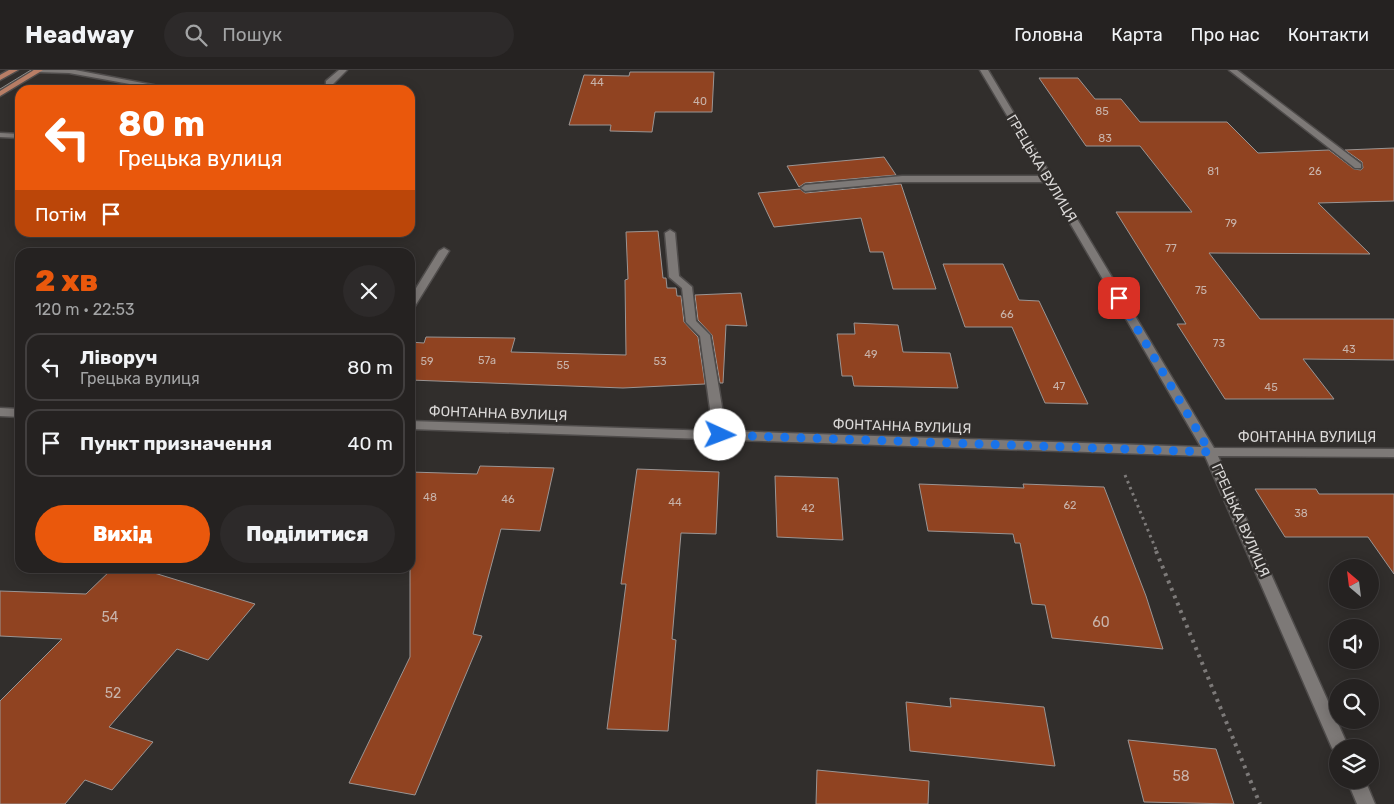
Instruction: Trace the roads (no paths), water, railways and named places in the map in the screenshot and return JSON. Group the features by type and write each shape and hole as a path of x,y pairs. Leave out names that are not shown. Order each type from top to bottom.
{"main road":[{"path":"0,78 14,70"},
{"path":"0,94 38,70"}],"street":[{"path":"38,70 69,71 148,85"},
{"path":"329,83 343,70"},
{"name":"ГРЕЦЬКА ВУЛИЦЯ","path":"984,70 1210,452 1337,739"},
{"path":"1233,70 1358,166"},
{"path":"128,85 132,82"},
{"path":"0,135 15,136"},
{"path":"804,188 902,179 1049,179"},
{"path":"670,233 674,277 687,288 691,322 706,335 720,435"},
{"path":"415,298 444,251"},
{"path":"0,412 15,413"},
{"name":"ФОНТАННА ВУЛИЦЯ","path":"415,425 1210,452 1394,453"},
{"path":"1360,789 1366,804"}],"tram line":[{"path":"0,89 31,70"}]}
